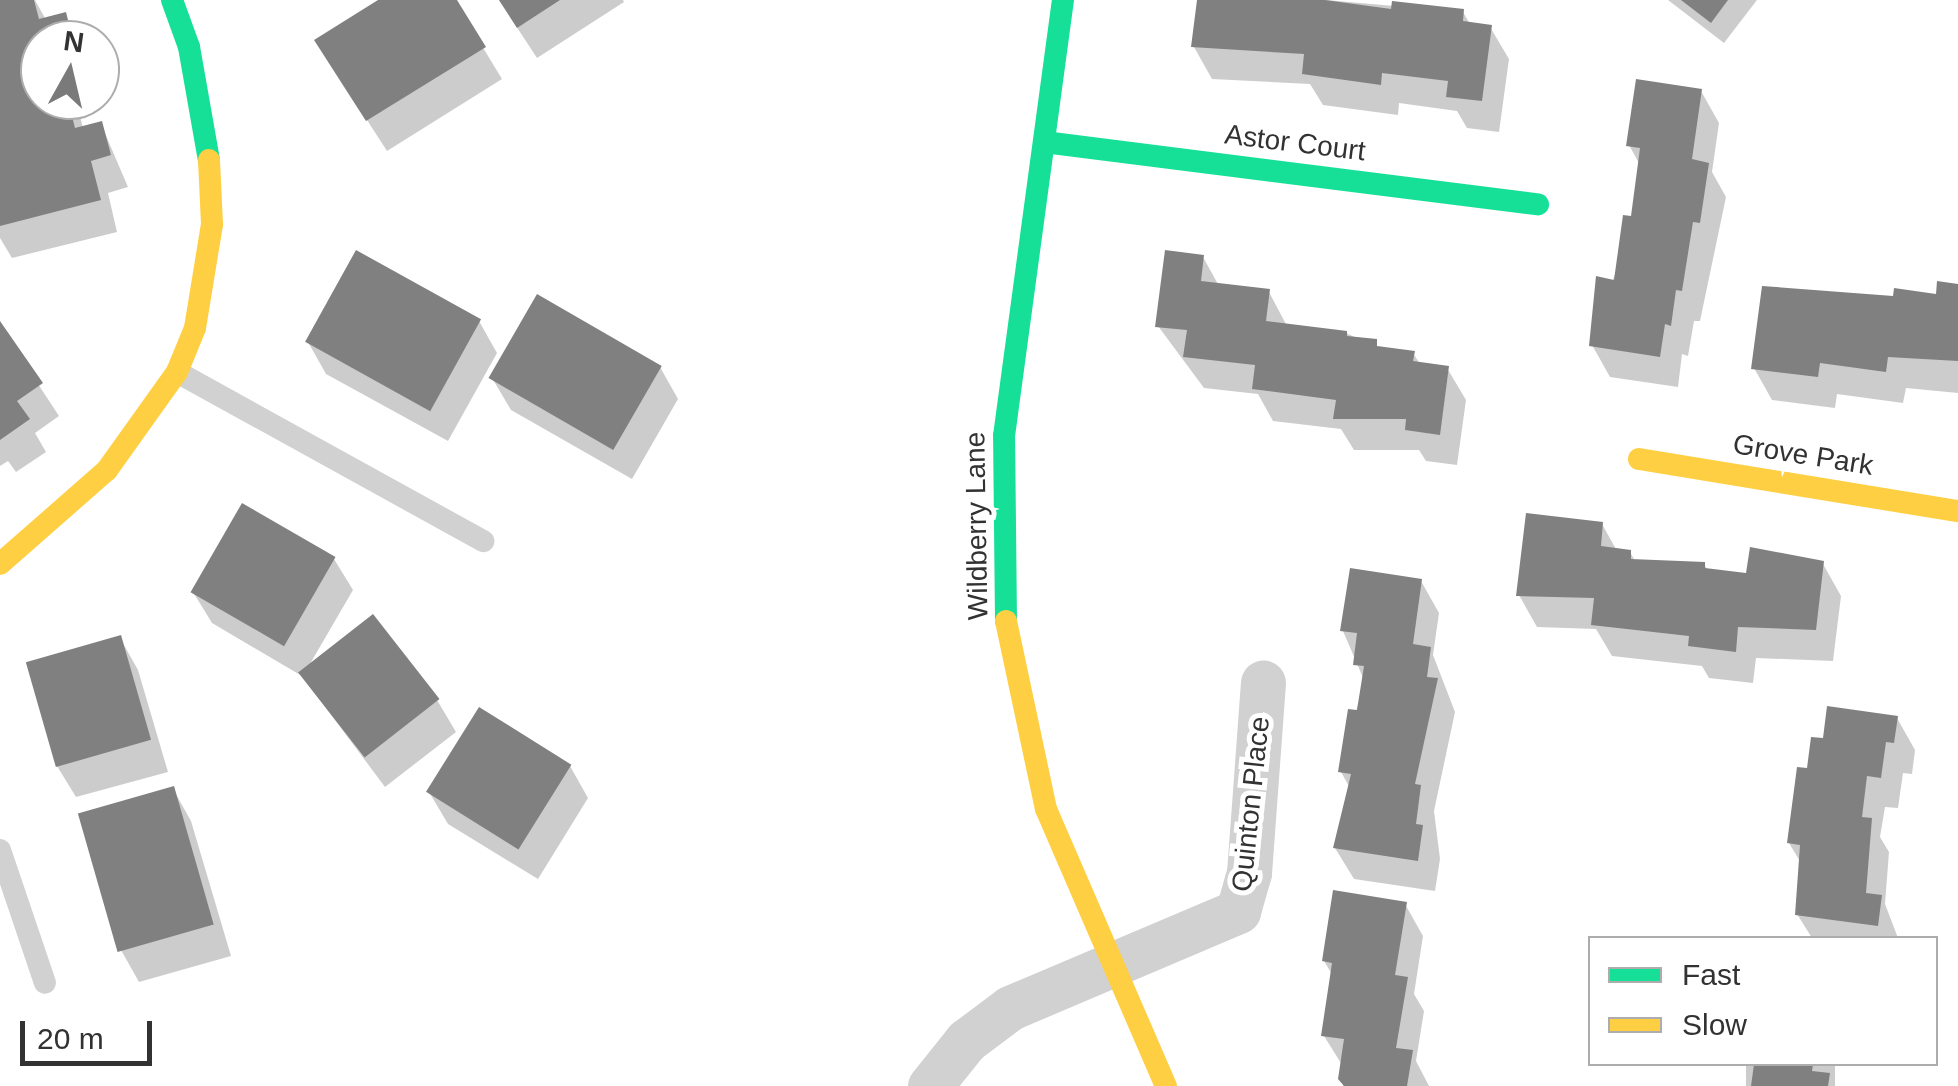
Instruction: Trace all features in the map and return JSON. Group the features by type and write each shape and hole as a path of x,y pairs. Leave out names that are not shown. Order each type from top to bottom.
{"street":[{"name":"Wildberry Lane","path":"1063,0 1004,436 1006,624 1046,808 1166,1086"},
{"path":"0,564 106,470 177,372 199,312 212,224 207,140 179,2"},
{"name":"Astor Court","path":"1044,142 1538,204"},
{"name":"Grove Park","path":"1639,460 1958,510"},
{"name":"Quinton Place","path":"1117,966 1238,912 1249,873 1263,684"},
{"path":"930,1086 966,1041 1010,1008 1117,966"}],"lane":[{"path":"177,372 483,541"},
{"path":"0,850 45,984"}],"building":[{"path":"0,0 34,0 39,19 66,12 68,20 20,20 20,120 73,120 75,128 102,121 111,155 91,161 101,200 0,226"},
{"path":"378,0 457,0 486,47 366,121 314,40"},
{"path":"499,0 560,0 517,28"},
{"path":"1197,0 1325,0 1391,9 1392,1 1464,9 1463,21 1492,25 1482,101 1446,97 1448,81 1382,73 1381,85 1302,74 1304,54 1191,47"},
{"path":"1681,0 1728,0 1711,23"},
{"path":"1636,79 1702,89 1692,159 1709,163 1700,223 1693,222 1682,291 1676,290 1671,326 1665,324 1660,357 1589,346 1596,276 1614,280 1623,215 1631,216 1640,148 1626,146"},
{"path":"356,250 481,319 430,411 305,342"},
{"path":"1165,250 1204,255 1201,281 1270,289 1266,321 1347,331 1347,336 1377,339 1377,346 1415,351 1413,361 1449,366 1440,435 1405,430 1406,419 1333,419 1336,400 1252,389 1255,365 1183,357 1187,330 1155,327"},
{"path":"1937,281 1958,284 1958,361 1888,357 1886,372 1820,363 1818,377 1751,369 1762,286 1893,296 1894,288 1936,294"},
{"path":"537,294 662,366 613,450 488,378"},
{"path":"0,321 43,383 17,401 30,419 0,440"},
{"path":"242,503 336,557 284,646 190,592"},
{"path":"1526,513 1603,522 1601,546 1631,550 1631,559 1705,562 1705,568 1746,573 1750,547 1824,561 1816,630 1738,627 1736,652 1688,646 1689,636 1591,625 1594,598 1516,596"},
{"path":"1350,568 1422,579 1413,644 1431,647 1427,677 1438,678 1415,784 1421,785 1416,824 1423,825 1418,861 1333,848 1351,774 1338,772 1348,709 1357,710 1364,666 1353,665 1357,633 1340,631"},
{"path":"373,614 439,699 365,758 298,672"},
{"path":"121,635 151,740 56,767 26,662"},
{"path":"1827,706 1898,716 1894,743 1886,742 1881,778 1867,776 1862,817 1872,818 1866,893 1882,895 1878,926 1795,915 1800,845 1787,843 1797,767 1807,768 1811,737 1823,738"},
{"path":"479,707 571,765 518,850 426,792"},
{"path":"174,786 214,924 118,952 78,814"},
{"path":"1333,890 1407,902 1395,975 1408,977 1396,1048 1413,1050 1407,1086 1344,1086 1338,1079 1344,1039 1321,1036 1332,963 1322,961"},
{"path":"1754,1066 1813,1066 1812,1071 1830,1073 1828,1086 1751,1086"}],"traffic: fast":[{"path":"172,0 189,47 209,160"},
{"path":"1006,621 1004,436 1063,0"},
{"path":"1044,142 1538,204"}],"traffic: slow":[{"path":"0,564 107,470 177,372 195,328 212,224 209,160"},
{"path":"1639,459 1958,511"},
{"path":"1006,621 1046,809 1166,1086"}]}
